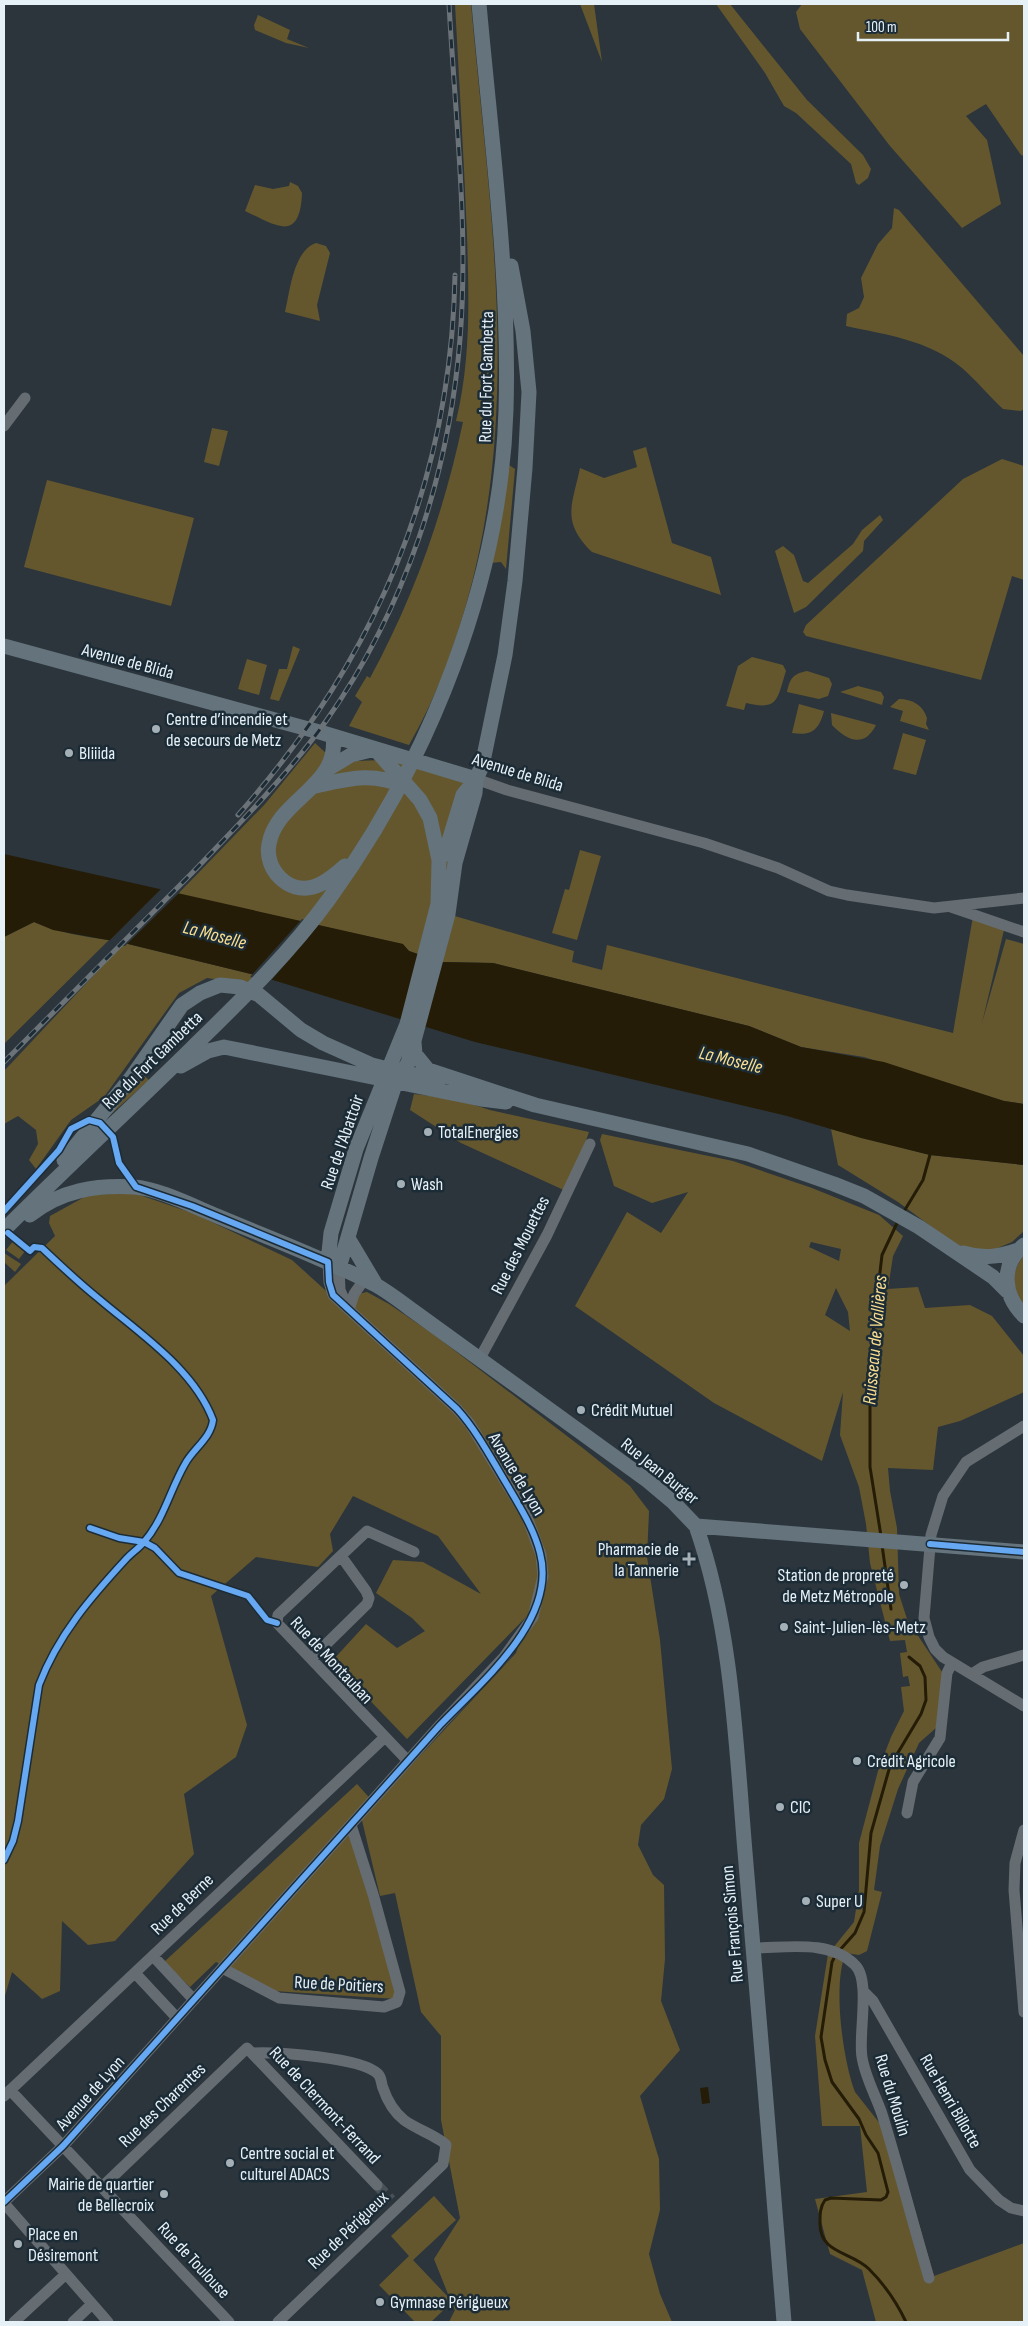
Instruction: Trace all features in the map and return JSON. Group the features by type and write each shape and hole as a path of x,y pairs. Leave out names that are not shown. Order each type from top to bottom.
{"main road":[{"name":"Rue du Fort Gambetta","path":"4,1230 241,1001 328,900 392,801 423,740 448,684 465,636 486,556 503,462 506,413 506,313 479,4"},
{"path":"436,936 448,914 456,864 475,793 476,779 486,752 505,655 515,581 525,468 529,392 523,331 512,270 506,212 492,151"},
{"name":"Avenue de Blida","path":"4,646 333,736 476,779"},
{"path":"333,736 334,752 326,770 316,786 291,807 274,829 268,853 272,867 281,880 288,884 307,888 328,880 356,858"},
{"path":"326,770 351,755 375,749 411,788 430,818 439,860 436,936"},
{"path":"316,786 369,776 390,780 411,788"},
{"path":"439,860 446,851 463,795 476,779"},
{"name":"Rue de l'Abattoir","path":"334,1265 331,1233 356,1149 394,1075 411,1033 436,936"},
{"path":"24,1210 131,1078 182,1005 200,993 220,985 240,987 259,995 301,1030 394,1075 481,1099 535,1105"},
{"path":"346,1053 375,1056 386,1054 411,1033 415,1054 428,1070 535,1105 748,1154 834,1184 919,1227 993,1277 1007,1291 1014,1305 1024,1316"},
{"path":"165,1074 208,1051 224,1048 485,1088"},
{"name":"Rue de l'Abattoir","path":"334,1265 348,1238 394,1075"},
{"name":"Rue Jean Burger","path":"4,1236 42,1205 63,1195 93,1187 136,1186 192,1206 370,1282 648,1481 673,1502 696,1526 1024,1552"},
{"path":"348,1238 370,1282"},
{"path":"954,1251 978,1257 992,1257 1021,1248"},
{"path":"1007,1291 1008,1270 1021,1248"},
{"name":"Rue François Simon","path":"696,1526 713,1577 720,1611 743,1825 784,2322"}],"street":[{"path":"4,426 25,398"},
{"name":"Avenue de Blida","path":"476,779 502,788 704,844 778,868 829,891 934,908 1024,898"},
{"path":"950,907 1024,932"},
{"name":"Rue des Mouettes","path":"479,1360 546,1235 590,1144"},
{"name":"Avenue de Lyon","path":"4,2203 63,2146 440,1725 504,1657 533,1617 540,1596 543,1576 541,1555 526,1517 470,1424 457,1409 334,1296 329,1282 334,1265"},
{"path":"349,1310 354,1294 370,1282"},
{"path":"1024,1426 973,1456 960,1468 943,1496 934,1521 930,1544 925,1625 935,1649 952,1663 1024,1706"},
{"name":"Rue de Montauban","path":"408,1761 277,1623 278,1615 367,1531 414,1552"},
{"name":"Rue de Montauban","path":"311,1659 367,1604 369,1598 341,1556"},
{"path":"972,1674 983,1667 1024,1655"},
{"path":"907,1813 914,1782 940,1738 947,1673 952,1663"},
{"name":"Rue de Berne","path":"7,2093 384,1737"},
{"name":"Rue de Poitiers","path":"222,1968 279,1998 384,2007 397,2002 400,1992 373,1894 351,1824"},
{"path":"1024,1830 1015,1863 1014,1890 1024,2012"},
{"name":"Rue du Moulin","path":"753,1948 810,1947 828,1949 851,1961 857,1967 863,1991 862,2057 882,2113 929,2278"},
{"path":"153,1956 194,2000"},
{"path":"135,1973 177,2018"},
{"name":"Rue Henri Billotte","path":"863,1991 873,2001 970,2170 999,2200 1012,2208 1024,2211"},
{"name":"Rue de Périgueux","path":"250,2050 350,2062 368,2067 380,2076 387,2098 402,2119 415,2129 443,2140 446,2145 442,2164 394,2204 278,2322"},
{"name":"Rue de Clermont-Ferrand","path":"250,2050 376,2185"},
{"name":"Rue des Charentes","path":"102,2187 250,2050"},
{"name":"Rue de Toulouse","path":"7,2093 63,2146 229,2322"},
{"path":"4,2203 108,2322"},
{"path":"14,2322 66,2274"},
{"path":"72,2322 92,2304"}],"shaded area":[{"path":"455,4 471,4 486,155 497,305 497,380 493,455 483,530 466,605 442,676 427,711 409,745 349,726 362,702 355,696 367,676 370,678 386,647 426,553 447,489 463,422 456,421 467,352 468,282"},
{"path":"580,4 594,4 602,62"},
{"path":"716,4 730,4 807,100 863,155 871,169 868,178 859,185 856,183 851,164 796,113 784,106 765,73"},
{"path":"802,4 1024,4 1024,156 1021,155 986,104 966,116 987,140 1001,204 962,228 890,146 800,29 796,12"},
{"path":"258,15 290,30 287,39 309,48 286,43 255,30 254,25"},
{"path":"290,182 298,186 302,193 300,209 291,225 276,225 245,211 255,185 273,189 289,186"},
{"path":"894,208 899,210 1024,356 1024,409 1021,411 1003,409 962,368 936,351 907,340 846,326 847,314 859,308 864,297 861,278 878,244 892,228"},
{"path":"316,243 326,246 330,253 317,305 320,321 285,312 297,263 308,247"},
{"path":"212,428 228,431 219,466 204,462"},
{"path":"646,447 672,543 711,557 721,595 592,552 576,531 571,513 580,468 604,478 637,467 633,451"},
{"path":"1002,459 1024,466 1024,580 1012,576 981,680 806,636 803,632 806,625 963,479"},
{"path":"509,465 515,469 506,569 501,562 490,563"},
{"path":"47,480 194,518 171,606 24,567"},
{"path":"880,515 883,520 864,541 863,551 806,607 794,613 775,551 783,546 794,555 803,581 808,583 853,544 862,530"},
{"path":"293,646 300,649 279,701 270,699 279,669 287,669"},
{"path":"752,657 783,665 786,671 778,696 771,704 757,705 746,703 744,710 726,706 738,666"},
{"path":"247,659 267,665 259,695 238,689"},
{"path":"807,671 829,678 832,684 828,696 819,699 787,692 793,677"},
{"path":"858,686 881,692 884,697 882,705 840,692"},
{"path":"899,699 908,700 920,706 927,718 926,724 929,730 900,721 903,711 890,707"},
{"path":"799,704 824,711 817,727 805,734 792,733"},
{"path":"831,713 876,725 866,737 855,740 843,735 832,725"},
{"path":"903,733 926,740 916,775 893,769"},
{"path":"315,743 341,767 356,761 408,759 476,779 448,914 574,951 572,962 602,970 607,945 953,1033 973,916 1004,930 982,1023 1006,939 1024,944 1024,1104 1004,1101 864,1057 801,1047 749,1026 493,963 441,962 409,951 402,944 178,894 265,804"},
{"path":"580,850 601,856 577,940 552,933 565,889 569,890"},
{"path":"34,922 71,934 109,940 4,1044 4,937"},
{"path":"124,943 263,977 255,985 207,978 179,993 104,1097 71,1120 36,1169 29,1160 38,1144 36,1130 18,1116 4,1124 4,1071"},
{"path":"142,1074 149,1080 109,1116"},
{"path":"414,1094 456,1099 490,1110 589,1132 568,1192 461,1143 410,1110"},
{"path":"831,1129 930,1155 1024,1165 1024,1231 1012,1242 986,1253 959,1247 898,1202 838,1165"},
{"path":"602,1134 733,1161 812,1188 879,1215 903,1236 893,1256 888,1289 918,1287 925,1308 970,1305 992,1316 1024,1356 1024,1392 960,1421 938,1427 933,1470 888,1468 897,1528 899,1594 907,1619 944,1675 936,1728 919,1743 898,1789 880,1846 874,1890 882,1892 867,1951 859,1955 846,1953 842,1966 840,2002 843,2042 855,2092 896,2144 934,2276 1024,2243 1024,2322 876,2322 862,2270 830,2254 815,2199 867,2192 860,2126 822,2126 815,2036 828,1954 854,1922 859,1890 859,1843 878,1771 891,1737 904,1711 901,1687 910,1686 908,1676 903,1677 900,1653 907,1652 905,1640 890,1641 870,1563 866,1524 859,1487 840,1435 843,1392 822,1461 714,1403 575,1306 627,1212 661,1233 688,1192 652,1203 614,1186 600,1140","holes":["811,1242 841,1249 839,1261 809,1247","836,1288 848,1312 850,1331 825,1315"]},
{"path":"134,1193 195,1214 292,1260 335,1299 367,1292 389,1304 433,1334 584,1449 630,1486 649,1511 647,1557 660,1640 672,1769 664,1799 641,1825 638,1845 653,1875 664,1885 665,1959 661,2001 680,2050 640,2096 659,2159 660,2210 649,2254 660,2294 672,2322 449,2322 455,2310 451,2303 431,2322 415,2322 379,2285 409,2256 391,2236 434,2196 456,2220 413,2260 450,2299 434,2259 460,2218 441,2120 441,2036 421,2012 395,1893 380,1896 360,1812 347,1823 371,1899 397,1999 274,1991 216,1962 190,1987 164,1962 357,1784 375,1804 516,1653 528,1615 407,1739 332,1661 366,1624 397,1648 425,1631 412,1618 376,1593 393,1560 423,1562 481,1594 438,1536 353,1496 330,1534 333,1551 318,1567 256,1557 211,1596 247,1725 236,1757 184,1794 194,1854 115,1941 88,1945 62,1921 60,1991 42,1999 12,1972 4,1999 4,1286 55,1236 49,1223 50,1216 88,1195"},
{"path":"14,1240 26,1250 19,1259 6,1250"},
{"path":"4,1253 21,1264 15,1272 4,1262"},
{"path":"1024,1254 1024,1307 1015,1293 1013,1280 1016,1268"}],"water":[{"name":"La Moselle","path":"4,854 403,944 409,951 441,962 493,963 749,1026 801,1047 884,1062 1004,1101 1024,1104 1024,1165 930,1155 861,1138 787,1116 475,1042 263,977 124,943 53,930 34,922 4,937"},
{"path":"708,2087 710,2103 702,2104 700,2088"}],"pier":[{"path":"162,888 180,892 125,946 108,942"},
{"path":"302,919 320,923 270,982 250,977"}],"waterway":[{"name":"Ruisseau de Vallières","path":"903,1213 923,1180 931,1151"},
{"name":"Ruisseau de Vallières","path":"881,1536 870,1467 870,1404 867,1384 882,1255 898,1221"},
{"name":"Ruisseau de Vallières","path":"882,1545 891,1609"},
{"name":"Ruisseau de Vallières","path":"839,1951 855,1933 864,1912 871,1833 890,1766 921,1714 926,1700 925,1677 920,1666 909,1657"},
{"name":"Ruisseau de Vallières","path":"835,1956 832,1962 821,2037 825,2060 832,2082 859,2119 866,2135 878,2153 888,2192 886,2197 881,2200 831,2198 825,2200 820,2213 821,2232 830,2246 862,2263 875,2275 890,2294 906,2322"}],"tunnel":[{"path":"377,2185 391,2200"}],"railway":[{"path":"4,1062 189,876 260,801 311,742 354,678 379,633 400,587 434,490 446,440 460,339 463,255 462,213 449,4"},
{"path":"238,815 286,756 329,694 366,631 396,565 421,496 439,425 450,352 455,275"}],"cycle path":[{"path":"4,1211 59,1150 71,1129 89,1120 100,1123 113,1137 119,1163 136,1187 192,1206 328,1262 329,1282 333,1295 457,1409 478,1437 531,1527 540,1553 543,1578 538,1602 527,1626 494,1669 440,1725 63,2146 4,2202"},
{"path":"4,1860 13,1841 18,1821 39,1685 47,1667 66,1633 88,1602 151,1533 185,1464 209,1432 213,1420 193,1384 164,1353 84,1287 42,1248 34,1247 30,1251 8,1233"},
{"path":"90,1528 119,1538 144,1542 155,1548 179,1573 248,1596 267,1620 277,1623"},
{"path":"930,1544 1024,1552"}],"place":[{"name":"Centre d’incendie et de secours de Metz","path":"156,729"},
{"name":"Bliiida","path":"69,753"},
{"name":"TotalEnergies","path":"428,1132"},
{"name":"Wash","path":"401,1184"},
{"name":"Crédit Mutuel","path":"581,1410"},
{"name":"Pharmacie de la Tannerie","path":"689,1559"},
{"name":"Station de propreté de Metz Métropole","path":"904,1585"},
{"name":"Saint-Julien-lès-Metz","path":"784,1627"},
{"name":"Crédit Agricole","path":"857,1761"},
{"name":"CIC","path":"780,1807"},
{"name":"Super U","path":"806,1901"},
{"name":"Centre social et culturel ADACS","path":"230,2163"},
{"name":"Mairie de quartier de Bellecroix","path":"164,2194"},
{"name":"Place en Désiremont","path":"18,2244"},
{"name":"Gymnase Périgueux","path":"380,2302"}]}
